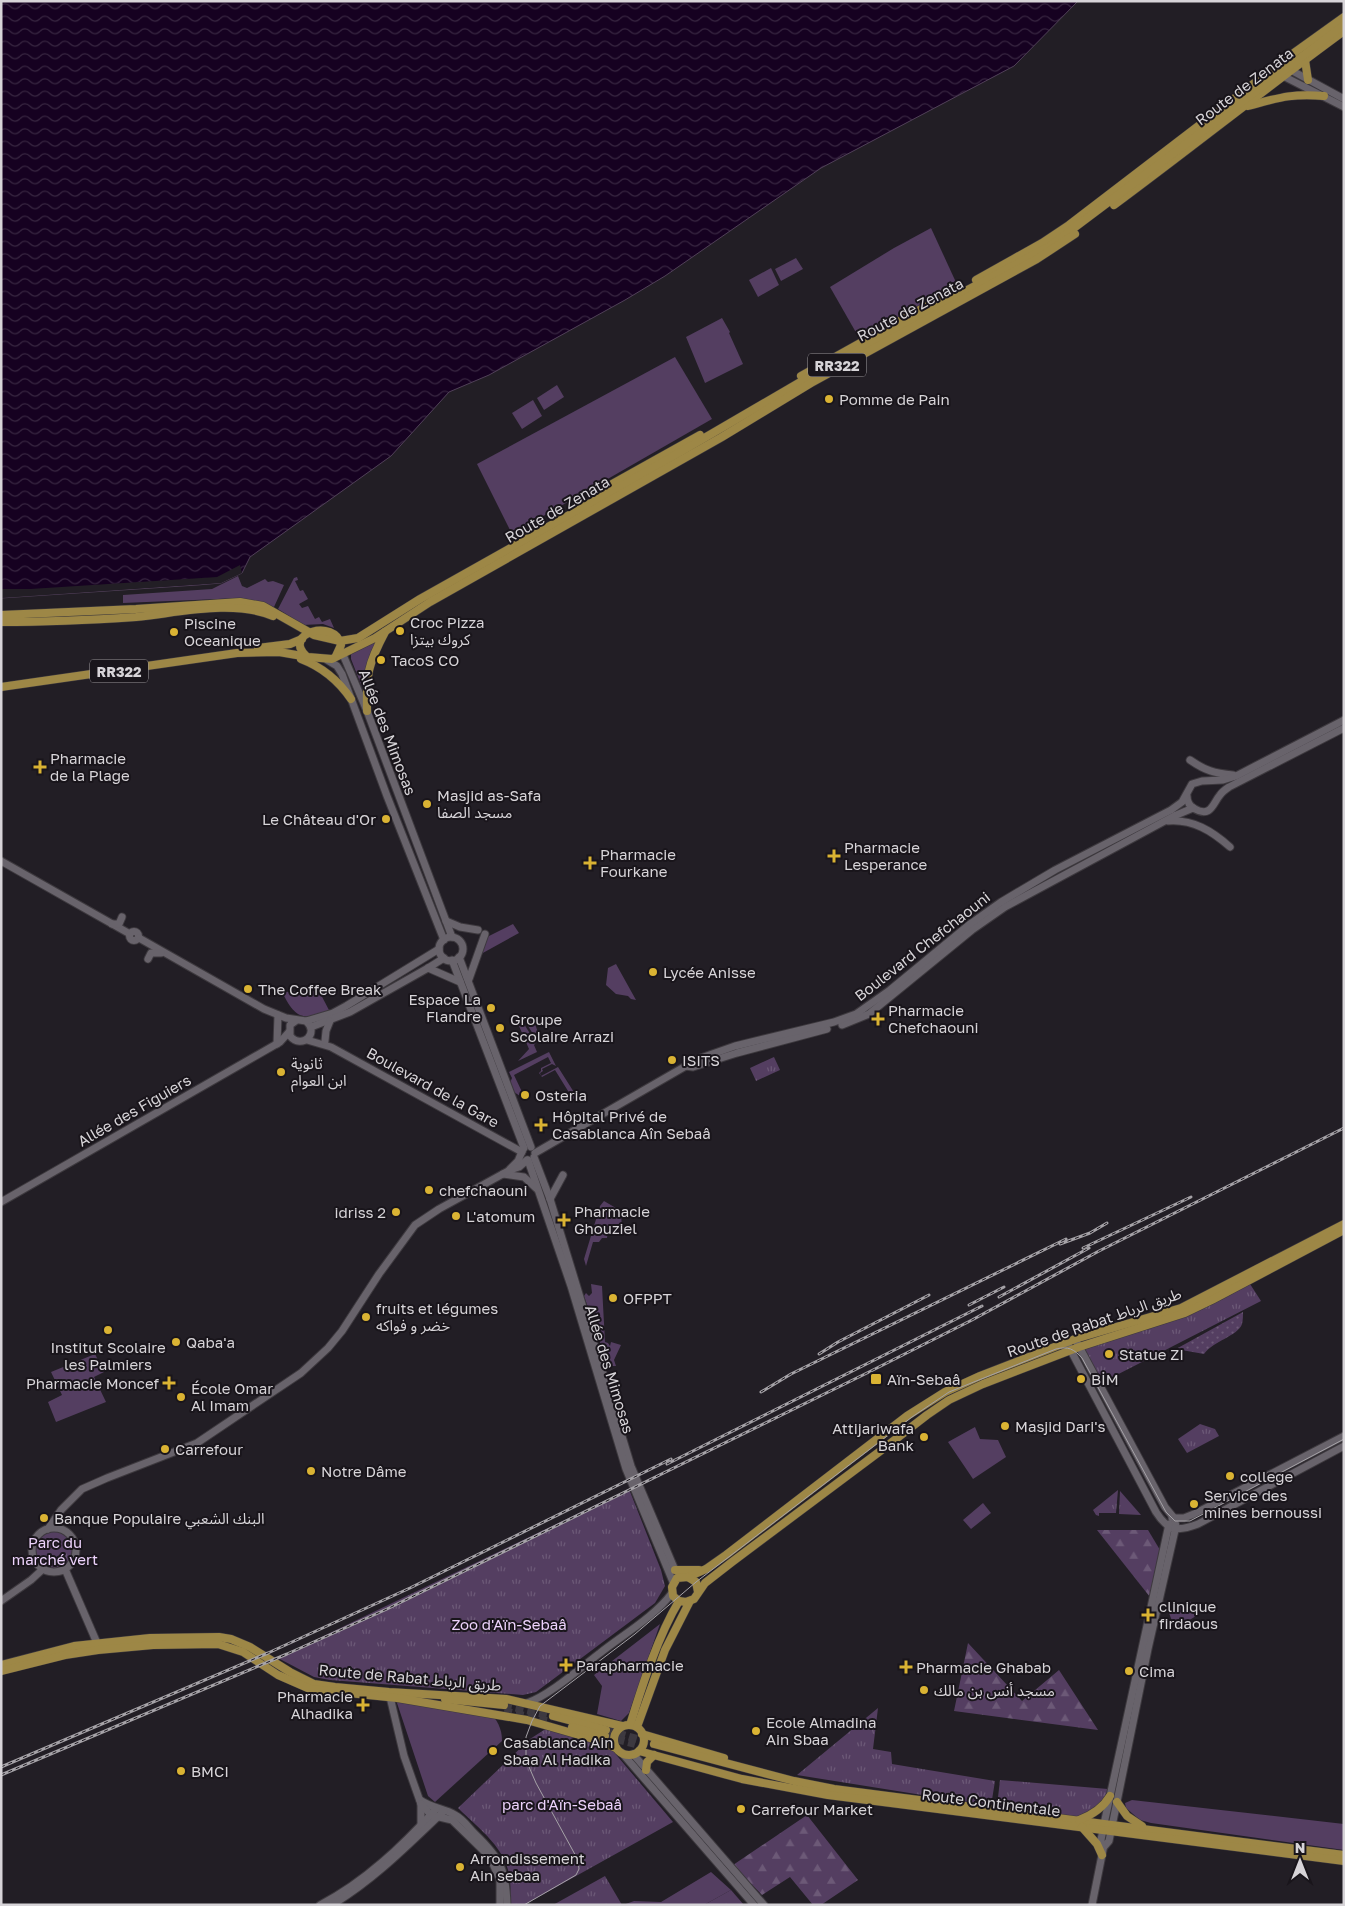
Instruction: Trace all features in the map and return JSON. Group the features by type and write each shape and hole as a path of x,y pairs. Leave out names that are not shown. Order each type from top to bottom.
{"main road":[{"name":"Route de Zenata","path":"340,647 368,642 430,602 722,437 811,382 1047,253 1066,241 1244,107 1344,17"},
{"name":"Route de Zenata","path":"1282,71 1305,60 1344,28"},
{"name":"Route de Zenata","path":"340,647 433,586 723,422 838,354 1051,237 1344,28"},
{"path":"1305,60 1308,80"},
{"path":"1244,107 1298,94 1324,96"},
{"path":"1,615 240,602 263,606 276,612 304,636"},
{"path":"1,622 96,620 220,608 238,608 271,615 304,636"},
{"name":"RR322","path":"1,687 290,644 315,630 334,634 340,647 327,660 275,652 237,653"},
{"path":"367,711 366,683 368,669 386,631"},
{"path":"304,636 301,649 306,656"},
{"path":"275,652 317,666 338,682 351,699"},
{"name":"Route de Rabat طريق الرباط","path":"1303,1249 1344,1224"},
{"name":"Route de Rabat طريق الرباط","path":"698,1592 732,1562 935,1409 983,1384 1077,1343 1181,1308 1344,1230"},
{"name":"Route de Rabat طريق الرباط","path":"686,1576 706,1569 907,1416 930,1401 980,1376 1068,1347"},
{"path":"675,1570 706,1569"},
{"path":"633,1728 664,1650 690,1601 698,1592 696,1582 686,1576 674,1582 672,1593 678,1601"},
{"path":"678,1601 690,1601"},
{"path":"633,1728 646,1677 678,1601"},
{"name":"Route de Rabat طريق الرباط","path":"1,1664 62,1648 97,1643 170,1637 225,1638 250,1647 309,1682 535,1721 606,1742 619,1751"},
{"name":"Route de Rabat طريق الرباط","path":"1,1671 66,1655 98,1650 153,1645 218,1644 243,1652 278,1675 310,1689 392,1696 478,1696 527,1703"},
{"path":"392,1696 504,1708"},
{"name":"Route Continentale","path":"527,1703 633,1728 778,1776"},
{"path":"552,1719 606,1733"},
{"path":"633,1728 644,1743 636,1753 619,1751 614,1737 617,1731 633,1728"},
{"path":"646,1770 647,1762 654,1749"},
{"name":"Route Continentale","path":"636,1753 654,1749 834,1789 1080,1824"},
{"name":"Route Continentale","path":"654,1749 742,1779 828,1795 1107,1827 1344,1861"},
{"path":"1103,1851 1080,1824 1099,1810 1110,1796"},
{"path":"1117,1802 1127,1816 1146,1828"},
{"name":"Route Continentale","path":"1107,1827 1146,1828 1344,1854"}],"street":[{"path":"1282,71 1308,80 1344,99"},
{"path":"1282,71 1344,107"},
{"name":"Allée des Mimosas","path":"340,647 367,711 452,937"},
{"name":"Allée des Mimosas","path":"327,660 335,664 341,671 444,940"},
{"name":"Boulevard Chefchaouni","path":"48,1529 67,1503 86,1487 198,1443 300,1374 342,1332 379,1274 415,1225 439,1208 510,1170 528,1153 544,1146 698,1058 722,1050 825,1025 856,1014 890,990 970,924 1001,902 1055,870 1171,810 1187,796 1192,784 1202,781 1223,780 1236,776 1344,720"},
{"name":"Boulevard Chefchaouni","path":"685,1066 693,1067 861,1018 874,1010 972,930 1005,907 1165,821 1193,808 1201,811 1210,809 1214,806 1217,797 1229,787 1344,728"},
{"path":"1190,760 1214,774 1236,776"},
{"path":"1208,782 1215,788 1217,797"},
{"path":"1187,796 1189,804 1193,808"},
{"path":"1165,821 1183,821 1202,826 1216,834 1230,847"},
{"path":"1,861 130,934 130,938 133,940 139,938 278,1016 297,1020 310,1027 350,1012 444,958 456,959 463,951 462,944 457,938 452,937 444,940 440,950 310,1027 307,1040 300,1042 293,1039 289,1030 278,1016"},
{"path":"112,924 119,924 122,917"},
{"path":"446,921 460,928 481,932 469,980"},
{"path":"440,950 444,958"},
{"path":"148,959 151,953 164,953"},
{"name":"Allée des Mimosas","path":"456,959 469,980 528,1153 590,1347 626,1469 674,1582"},
{"name":"Allée des Mimosas","path":"456,959 460,982 528,1153 550,1200 631,1466 675,1570"},
{"path":"428,968 460,982"},
{"path":"278,1016 278,1043"},
{"path":"289,1030 297,1020"},
{"path":"328,1044 326,1031 330,1021"},
{"name":"Boulevard de la Gare","path":"310,1027 328,1044 528,1153"},
{"name":"Allée des Figuiers","path":"278,1043 289,1030"},
{"name":"Allée des Figuiers","path":"1,1202 278,1043 293,1039"},
{"name":"Boulevard de la Gare","path":"307,1040 328,1044"},
{"path":"502,1174 524,1177 540,1193"},
{"path":"550,1200 563,1176"},
{"path":"1077,1343 1165,1507 1174,1518"},
{"path":"1068,1347 1161,1520 1172,1528 1184,1529 1198,1524 1344,1446"},
{"path":"1161,1520 1184,1518 1194,1514 1344,1436"},
{"path":"57,1516 60,1529"},
{"path":"1092,1905 1103,1851 1101,1840 1117,1802 1174,1518"},
{"path":"1107,1827 1110,1796 1164,1551 1172,1528"},
{"path":"48,1529 60,1529 69,1534 75,1542 76,1548 73,1560 65,1568 58,1571 50,1571 36,1562 33,1557 33,1544 40,1533 48,1529"},
{"path":"1,1601 31,1580 43,1568"},
{"path":"65,1568 97,1643"},
{"path":"675,1570 686,1576"},
{"path":"527,1703 539,1698 606,1648 656,1609 672,1593"},
{"path":"392,1696 404,1756 421,1802 421,1825"},
{"path":"619,1751 754,1905"},
{"path":"636,1753 646,1770 764,1905"},
{"path":"421,1802 435,1814 452,1820 492,1859 500,1880 500,1905"},
{"path":"320,1905 370,1871 421,1825 435,1814 444,1811 459,1818 496,1857 505,1878 507,1905"},
{"path":"332,1905 358,1888 394,1860 435,1814"}],"green space":[{"path":"931,228 960,291 862,343 830,287"},
{"path":"796,258 803,269 781,281 775,269"},
{"path":"771,268 779,285 758,297 749,280"},
{"path":"722,318 743,364 705,383 686,337"},
{"path":"675,357 712,419 512,534 477,464"},
{"path":"557,385 564,397 544,410 537,398"},
{"path":"533,400 542,416 522,429 512,413"},
{"path":"238,576 242,586 247,588 265,579 268,582 273,581 284,585 274,607 242,598 123,603 123,595 212,589"},
{"path":"297,577 298,580 295,581 300,591 303,590 308,599 299,604 302,608 308,606 315,619 319,617 322,622 330,619 334,628 323,624 303,625 278,609 294,578"},
{"path":"377,641 362,687 351,659 351,654"},
{"path":"513,924 519,933 481,954 487,937"},
{"path":"616,964 636,1000 628,996 616,994 606,985 608,968"},
{"path":"319,991 330,1012 313,1016 300,1015 296,1012 282,992"},
{"path":"531,1021 535,1024 540,1038 534,1045 537,1052 518,1061 529,1049 519,1026 524,1024 534,1040 535,1037 526,1023"},
{"path":"549,1052 556,1066 552,1064 542,1069 541,1075 539,1073 541,1068 551,1063 548,1057 514,1075 523,1094 520,1096 514,1092 510,1083 512,1078 509,1072"},
{"path":"774,1057 780,1070 756,1081 750,1068"},
{"path":"558,1067 577,1097 573,1099 555,1070 541,1076"},
{"path":"604,1201 621,1211 622,1231 608,1231 607,1238 602,1238 599,1242 593,1242 586,1266 584,1259 600,1206"},
{"path":"591,1284 602,1286 605,1342 610,1346 611,1342 621,1345 614,1360 616,1366 608,1366 584,1296 586,1293 589,1296 592,1293"},
{"path":"1250,1284 1261,1301 1099,1384 1081,1348 1186,1316"},
{"path":"1243,1312 1240,1328 1208,1349 1204,1354 1176,1349"},
{"path":"95,1354 104,1372 94,1377 106,1402 56,1422 48,1402 62,1395 51,1372"},
{"path":"1200,1424 1215,1429 1219,1436 1187,1453 1178,1439"},
{"path":"975,1427 980,1439 998,1440 1006,1457 973,1479 948,1442"},
{"name":"Zoo d'Aïn-Sebaâ","path":"629,1489 661,1570 665,1586 655,1603 536,1692 523,1695 330,1680 314,1677 278,1658"},
{"path":"1118,1490 1116,1513 1099,1513 1099,1516 1096,1515 1093,1510"},
{"path":"1120,1491 1141,1515 1119,1514"},
{"path":"983,1503 991,1513 971,1529 963,1520"},
{"path":"1097,1530 1148,1530 1160,1550 1150,1597"},
{"name":"Parc du marché vert","path":"55,1531 62,1532 68,1537 73,1543 73,1557 68,1563 62,1568 55,1569 48,1568 42,1563 37,1557 36,1550 37,1543 42,1537 48,1532"},
{"path":"1190,1601 1196,1616 1175,1629 1169,1613"},
{"path":"660,1624 629,1713 621,1721 597,1714 602,1686 594,1675"},
{"path":"968,1643 1022,1701 1059,1670 1098,1730 954,1711"},
{"path":"396,1700 489,1711 498,1724 502,1741 435,1802 428,1796"},
{"path":"878,1708 873,1749 891,1752 892,1764 995,1781 991,1806 797,1775"},
{"name":"parc d'Aïn-Sebaâ","path":"547,1728 606,1746 613,1751 673,1822 524,1905 509,1905 510,1881 504,1859 491,1840 458,1808 530,1739"},
{"path":"1000,1780 1108,1789 1105,1801 1079,1818 997,1806"},
{"path":"1132,1800 1344,1824 1344,1850 1151,1823 1140,1820 1126,1808 1125,1803"},
{"path":"807,1815 858,1880 821,1905 813,1905 790,1877 762,1895 733,1865"},
{"path":"711,1872 731,1890 704,1905 623,1905 634,1901 661,1902"},
{"path":"605,1876 622,1905 553,1905"},
{"path":"731,1890 744,1905 704,1905"}],"water":[{"path":"1,1 1078,1 1014,66 821,168 665,276 625,300 489,375 449,392 391,456 250,557 242,573 221,583 1,598"}],"pier":[{"path":"240,565 242,573 221,583 1,598 1,589 30,589 217,577"}],"tunnel":[{"path":"504,1705 553,1716"},
{"path":"504,1711 551,1722"},
{"path":"606,1730 654,1744"},
{"path":"605,1736 635,1744"}],"tram line":[{"path":"524,1905 576,1875 579,1869 578,1860 536,1783 526,1760 526,1737 540,1706 635,1634 696,1582 912,1417 949,1392 1056,1349 1067,1348 1073,1350 1082,1358 1166,1512 1175,1521 1190,1521 1344,1439"}],"railway":[{"path":"1,1775 287,1654 387,1609 869,1372 972,1320 1099,1251 1344,1128"},
{"path":"1083,1248 1191,1197"},
{"path":"1060,1244 1090,1233 1107,1223"},
{"path":"761,1392 791,1374 1066,1239"},
{"path":"999,1297 1089,1248"},
{"path":"969,1305 1004,1287"},
{"path":"819,1354 838,1342 929,1295"},
{"path":"667,1464 982,1306"},
{"path":"1,1767 268,1653 410,1588 671,1459"}],"place":[{"name":"Pomme de Pain","path":"829,399"},
{"name":"Croc Pizza كروك بيتزا","path":"400,631"},
{"name":"Piscine Oceanique","path":"174,632"},
{"name":"TacoS CO","path":"381,660"},
{"name":"Pharmacie de la Plage","path":"40,767"},
{"name":"Masjid as-Safa مسجد الصفا","path":"427,804"},
{"name":"Le Château d'Or","path":"386,819"},
{"name":"Pharmacie Lesperance","path":"834,856"},
{"name":"Pharmacie Fourkane","path":"590,863"},
{"name":"Lycée Anisse","path":"653,972"},
{"name":"The Coffee Break","path":"248,989"},
{"name":"Espace La Flandre","path":"491,1008"},
{"name":"Pharmacie Chefchaouni","path":"878,1019"},
{"name":"Groupe Scolaire Arrazi","path":"500,1028"},
{"name":"ISITS","path":"672,1060"},
{"name":"ثانوية ابن العوام","path":"281,1072"},
{"name":"Osteria","path":"525,1095"},
{"name":"Hôpital Privé de Casablanca Aîn Sebaâ","path":"541,1125"},
{"name":"chefchaouni","path":"429,1190"},
{"name":"idriss 2","path":"396,1212"},
{"name":"L'atomum","path":"456,1216"},
{"name":"Pharmacie Ghouziel","path":"564,1220"},
{"name":"OFPPT","path":"613,1298"},
{"name":"fruits et légumes خضر و فواكه","path":"366,1317"},
{"name":"Institut Scolaire les Palmiers","path":"108,1330"},
{"name":"Qaba'a","path":"176,1342"},
{"name":"Statue ZI","path":"1109,1354"},
{"name":"Aïn-Sebaâ","path":"876,1379"},
{"name":"BİM","path":"1081,1379"},
{"name":"Pharmacie Moncef","path":"169,1383"},
{"name":"École Omar Al Imam","path":"181,1397"},
{"name":"Masjid Dari's","path":"1005,1426"},
{"name":"Attijariwafa Bank","path":"924,1437"},
{"name":"Carrefour","path":"165,1449"},
{"name":"Notre Dâme","path":"311,1471"},
{"name":"college","path":"1230,1476"},
{"name":"Service des mines bernoussi","path":"1194,1504"},
{"name":"Banque Populaire البنك الشعبي","path":"44,1518"},
{"name":"clinique firdaous","path":"1148,1615"},
{"name":"Parapharmacie","path":"566,1665"},
{"name":"Pharmacie Ghabab","path":"906,1667"},
{"name":"Cima","path":"1129,1671"},
{"name":"مسجد أنس بن مالك","path":"924,1690"},
{"name":"Pharmacie Alhadika","path":"363,1705"},
{"name":"Ecole Almadina Ain Sbaa","path":"756,1731"},
{"name":"Casablanca Ain Sbaa Al Hadika","path":"493,1751"},
{"name":"BMCI","path":"181,1771"},
{"name":"Carrefour Market","path":"741,1809"},
{"name":"Arrondissement Ain sebaa","path":"460,1867"}]}
